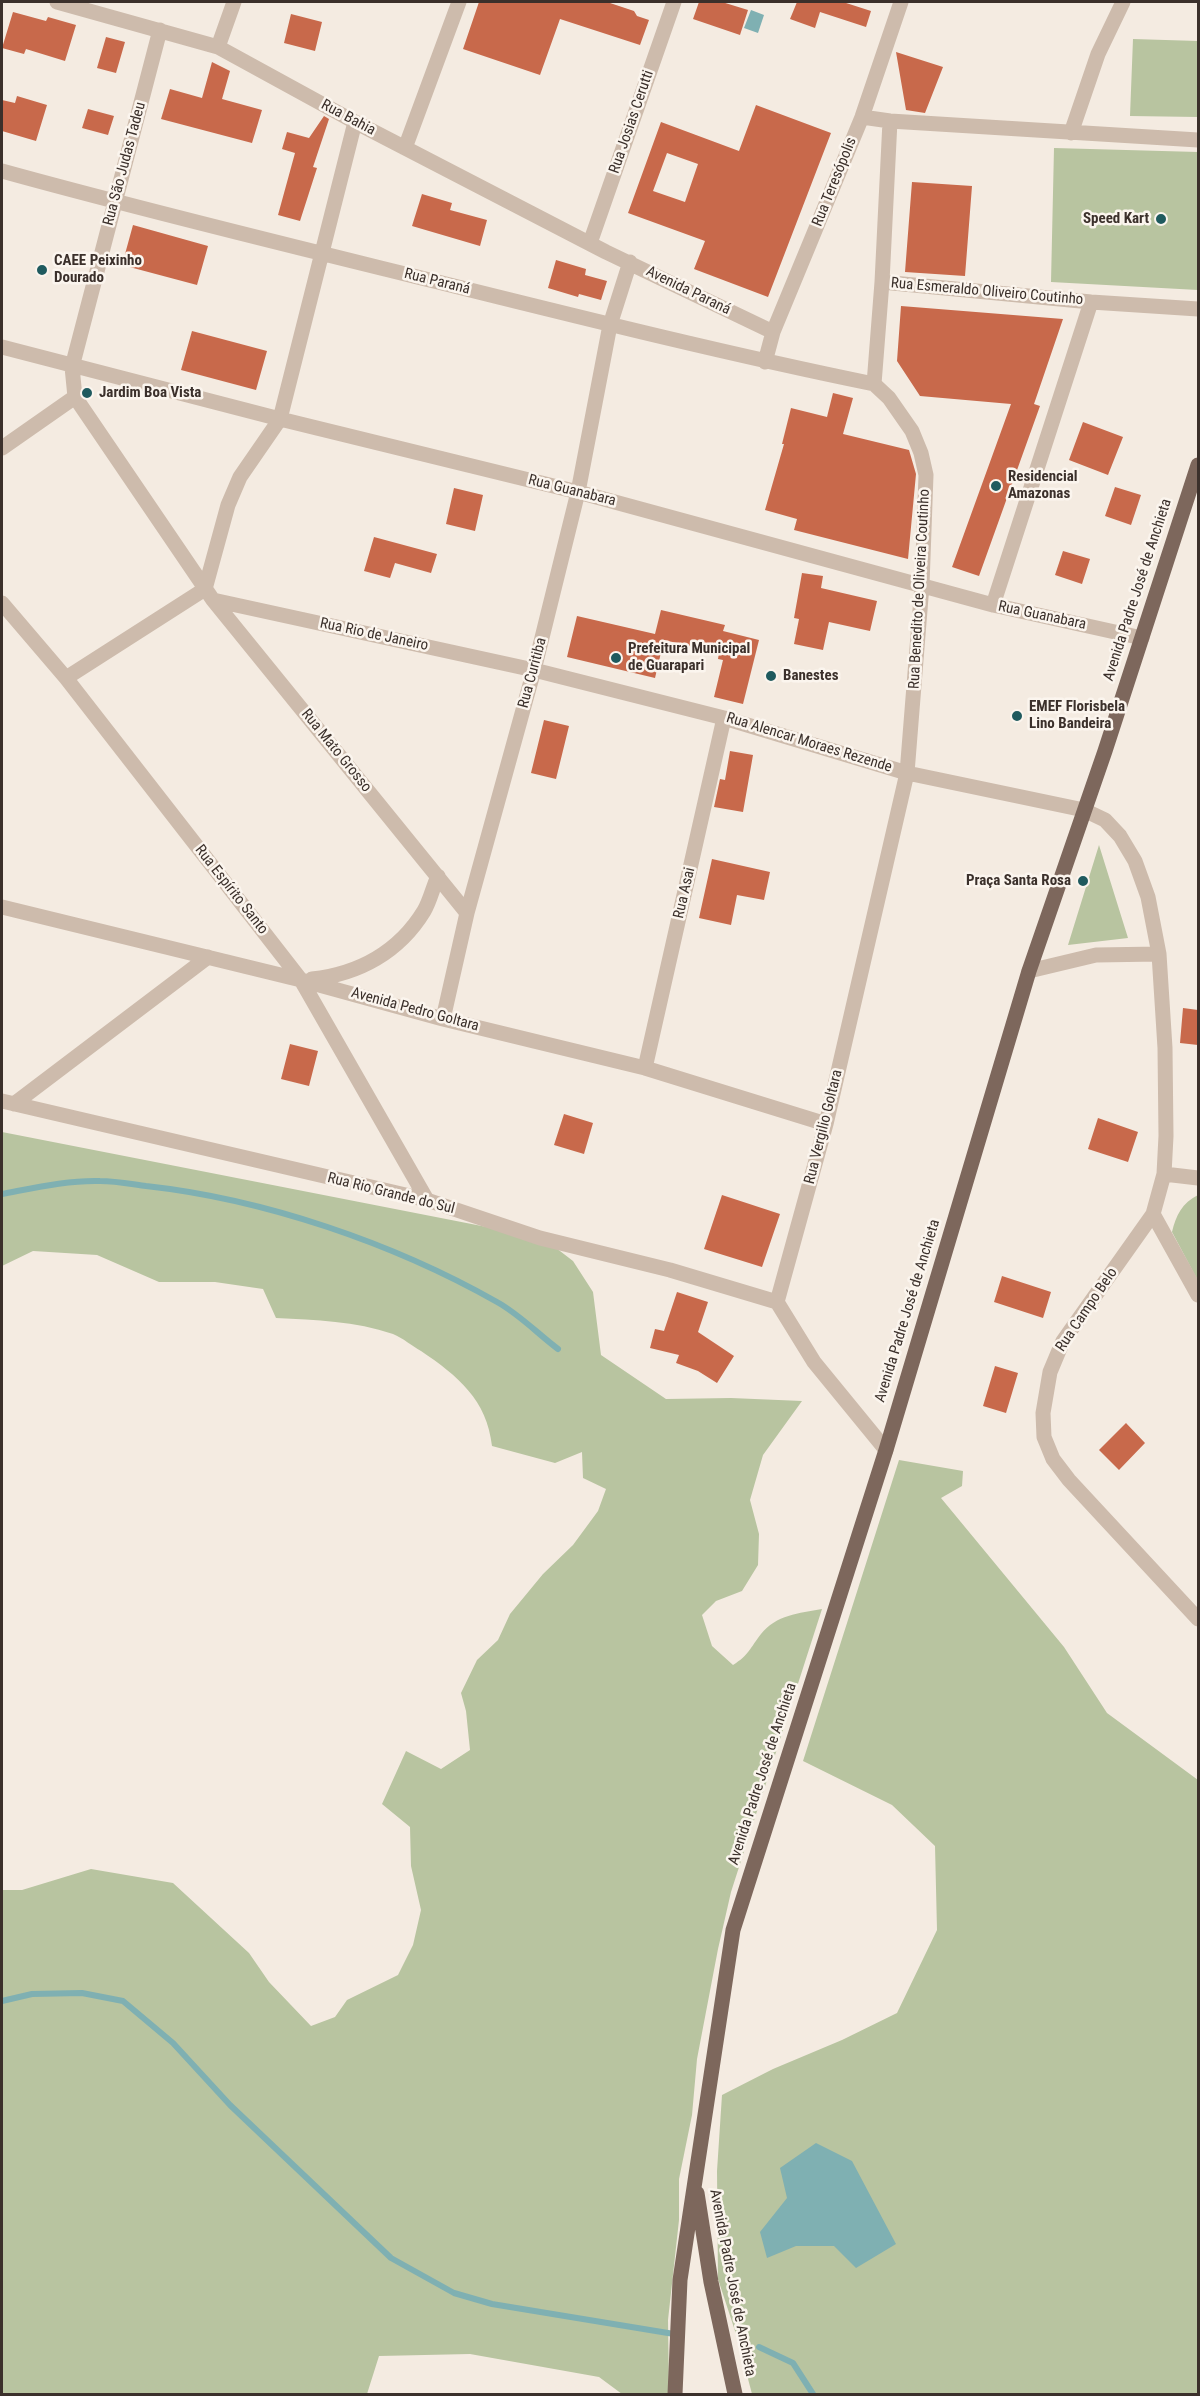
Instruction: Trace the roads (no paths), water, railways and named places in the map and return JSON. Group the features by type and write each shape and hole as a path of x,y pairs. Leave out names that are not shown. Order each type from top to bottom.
{"main road":[{"name":"Avenida Padre José de Anchieta","path":"675,2394 680,2280 733,1930 886,1450 1029,971 1198,465"},
{"name":"Avenida Padre José de Anchieta","path":"694,2178 711,2282 735,2394"}],"street":[{"name":"Rua Bahia","path":"57,2 218,47 355,122 630,262"},
{"path":"218,47 234,2"},
{"path":"405,148 459,2"},
{"name":"Rua Josias Cerutti","path":"590,243 674,2"},
{"name":"Rua Teresópolis","path":"765,362 773,332 862,117 901,2"},
{"path":"1071,133 1098,54 1121,3"},
{"name":"Rua São Judas Tadeu","path":"72,367 160,30"},
{"path":"862,117 890,122 1198,140"},
{"path":"66,678 209,595 228,505 240,477 280,420 355,122"},
{"path":"874,384 890,122"},
{"name":"Rua Paraná","path":"2,171 321,254 610,325 765,362 874,384"},
{"name":"Avenida Paraná","path":"610,325 630,262 695,296 773,332"},
{"name":"Rua Esmeraldo Oliveiro Coutinho","path":"882,282 1091,302 1198,309"},
{"name":"Rua Esmeraldo Oliveiro Coutinho","path":"993,605 1091,302"},
{"name":"Rua Curitiba","path":"443,1019 467,913 534,670 578,492 610,325"},
{"name":"Rua Guanabara","path":"2,347 280,420 578,492 993,605 1142,638"},
{"path":"72,367 75,397 209,595"},
{"name":"Rua Benedito de Oliveira Coutinho","path":"874,384 889,398 912,431 921,453 926,475 922,585 908,773"},
{"path":"2,448 75,397"},
{"name":"Rua Rio de Janeiro","path":"209,595 534,670"},
{"name":"Rua Mato Grosso","path":"209,595 467,913"},
{"name":"Rua Espírito Santo","path":"2,603 66,678 301,980 427,1200"},
{"name":"Rua Alencar Moraes Rezende","path":"534,670 724,718 908,773 1084,810"},
{"name":"Rua Asai","path":"645,1068 724,718"},
{"name":"Rua Vergilio Goltara","path":"777,1302 826,1124 908,773"},
{"name":"Rua Campo Belo","path":"1084,810 1105,820 1120,836 1135,861 1148,897 1159,954 1165,1048 1164,1174 1154,1214 1063,1341 1050,1372 1043,1413 1044,1437 1053,1459 1069,1480 1198,1618"},
{"path":"301,980 338,976 372,963 402,940 424,910 438,876"},
{"name":"Avenida Pedro Goltara","path":"2,908 301,980 443,1019 645,1068 826,1124"},
{"path":"1029,971 1096,956 1159,954"},
{"path":"8,1102 208,957"},
{"name":"Rua Rio Grande do Sul","path":"8,1102 427,1200 540,1238 670,1270 777,1302"},
{"path":"1164,1174 1198,1178"},
{"path":"1154,1214 1198,1295"},
{"path":"777,1302 814,1362 886,1450"}],"water":[{"path":"751,10 764,15 758,33 744,28"},
{"path":"816,2143 852,2161 896,2244 856,2268 834,2246 796,2246 767,2258 760,2232 787,2198 780,2168"}],"waterway":[{"path":"2,1194 63,1183 111,1182 191,1192 281,1213 371,1243 457,1281 505,1307 558,1349"},
{"path":"2,2001 32,1994 82,1993 123,2001 173,2043 230,2105 391,2258 454,2293 492,2304 674,2334"},
{"path":"759,2347 793,2363 813,2394"}],"place":[{"name":"Speed Kart","path":"1161,219"},
{"name":"CAEE Peixinho Dourado","path":"42,270"},
{"name":"Jardim Boa Vista","path":"87,393"},
{"name":"Residencial Amazonas","path":"996,486"},
{"name":"Prefeitura Municipal de Guarapari","path":"616,658"},
{"name":"Banestes","path":"771,676"},
{"name":"EMEF Florisbela Lino Bandeira","path":"1017,716"},
{"name":"Praça Santa Rosa","path":"1083,881"}]}
